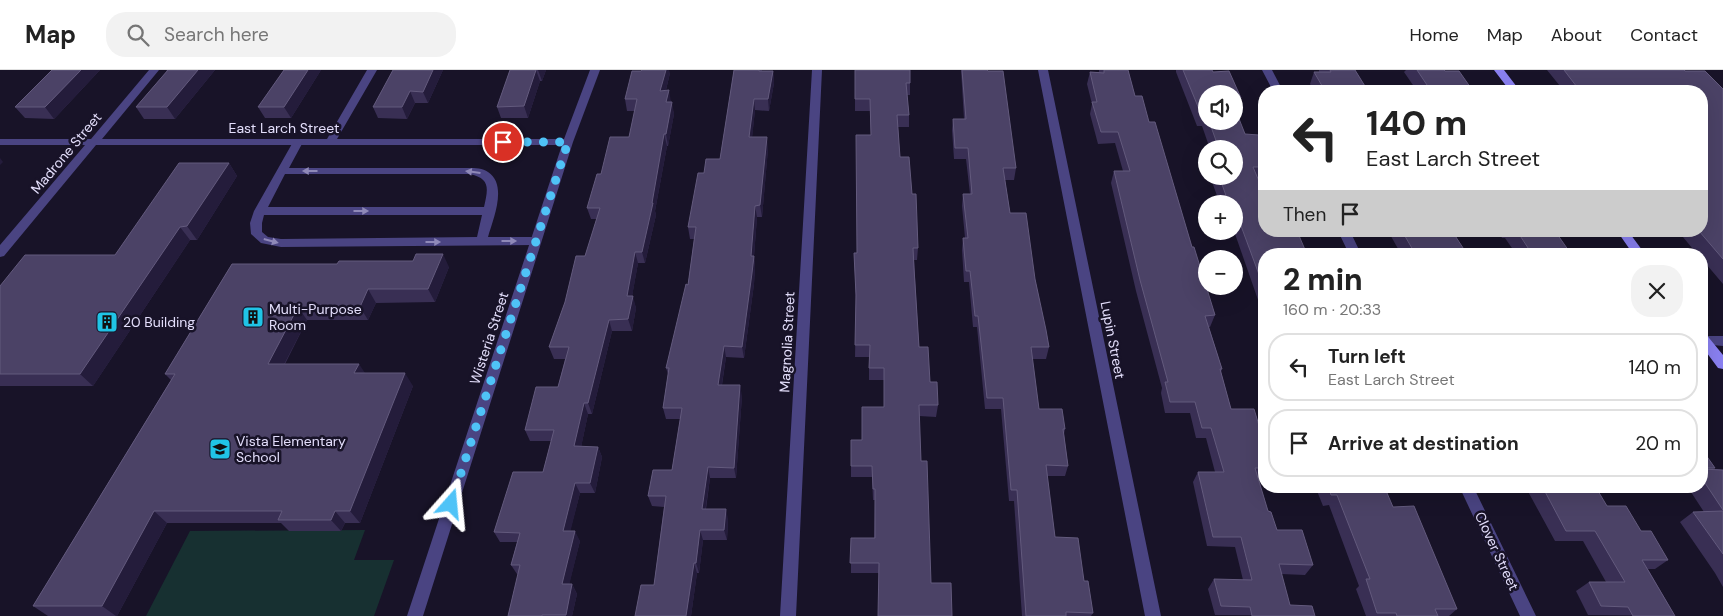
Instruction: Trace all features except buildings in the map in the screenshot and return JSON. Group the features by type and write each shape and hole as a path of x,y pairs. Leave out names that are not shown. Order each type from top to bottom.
{"main road":[{"path":"1499,70 1510,85"},
{"path":"1626,237 1635,248"},
{"path":"1708,345 1723,364"}],"street":[{"name":"Madrone Street","path":"0,254 154,70"},
{"path":"330,142 372,70"},
{"name":"Wisteria Street","path":"415,616 535,242 568,142 595,70"},
{"name":"Magnolia Street","path":"788,616 817,70"},
{"name":"Lupin Street","path":"1043,70 1153,616"},
{"path":"1268,70 1275,85"},
{"name":"East Larch Street","path":"0,142 568,142"},
{"path":"298,142 260,211 256,223 257,234 265,240 281,243 535,242"},
{"path":"281,171 469,171 483,174 492,180 493,192 482,242"},
{"path":"260,211 488,211"},
{"path":"1708,340 1723,341"},
{"name":"Clover Street","path":"1469,493 1528,616"}],"green space":[{"path":"365,530 354,560 394,560 374,616 146,616 190,531"}],"place":[{"name":"Multi-Purpose Room","path":"253,317"},
{"name":"20 Building","path":"107,322"},
{"name":"Vista Elementary School","path":"220,449"}],"route":[{"path":"451,504 568,142 503,142"}]}
